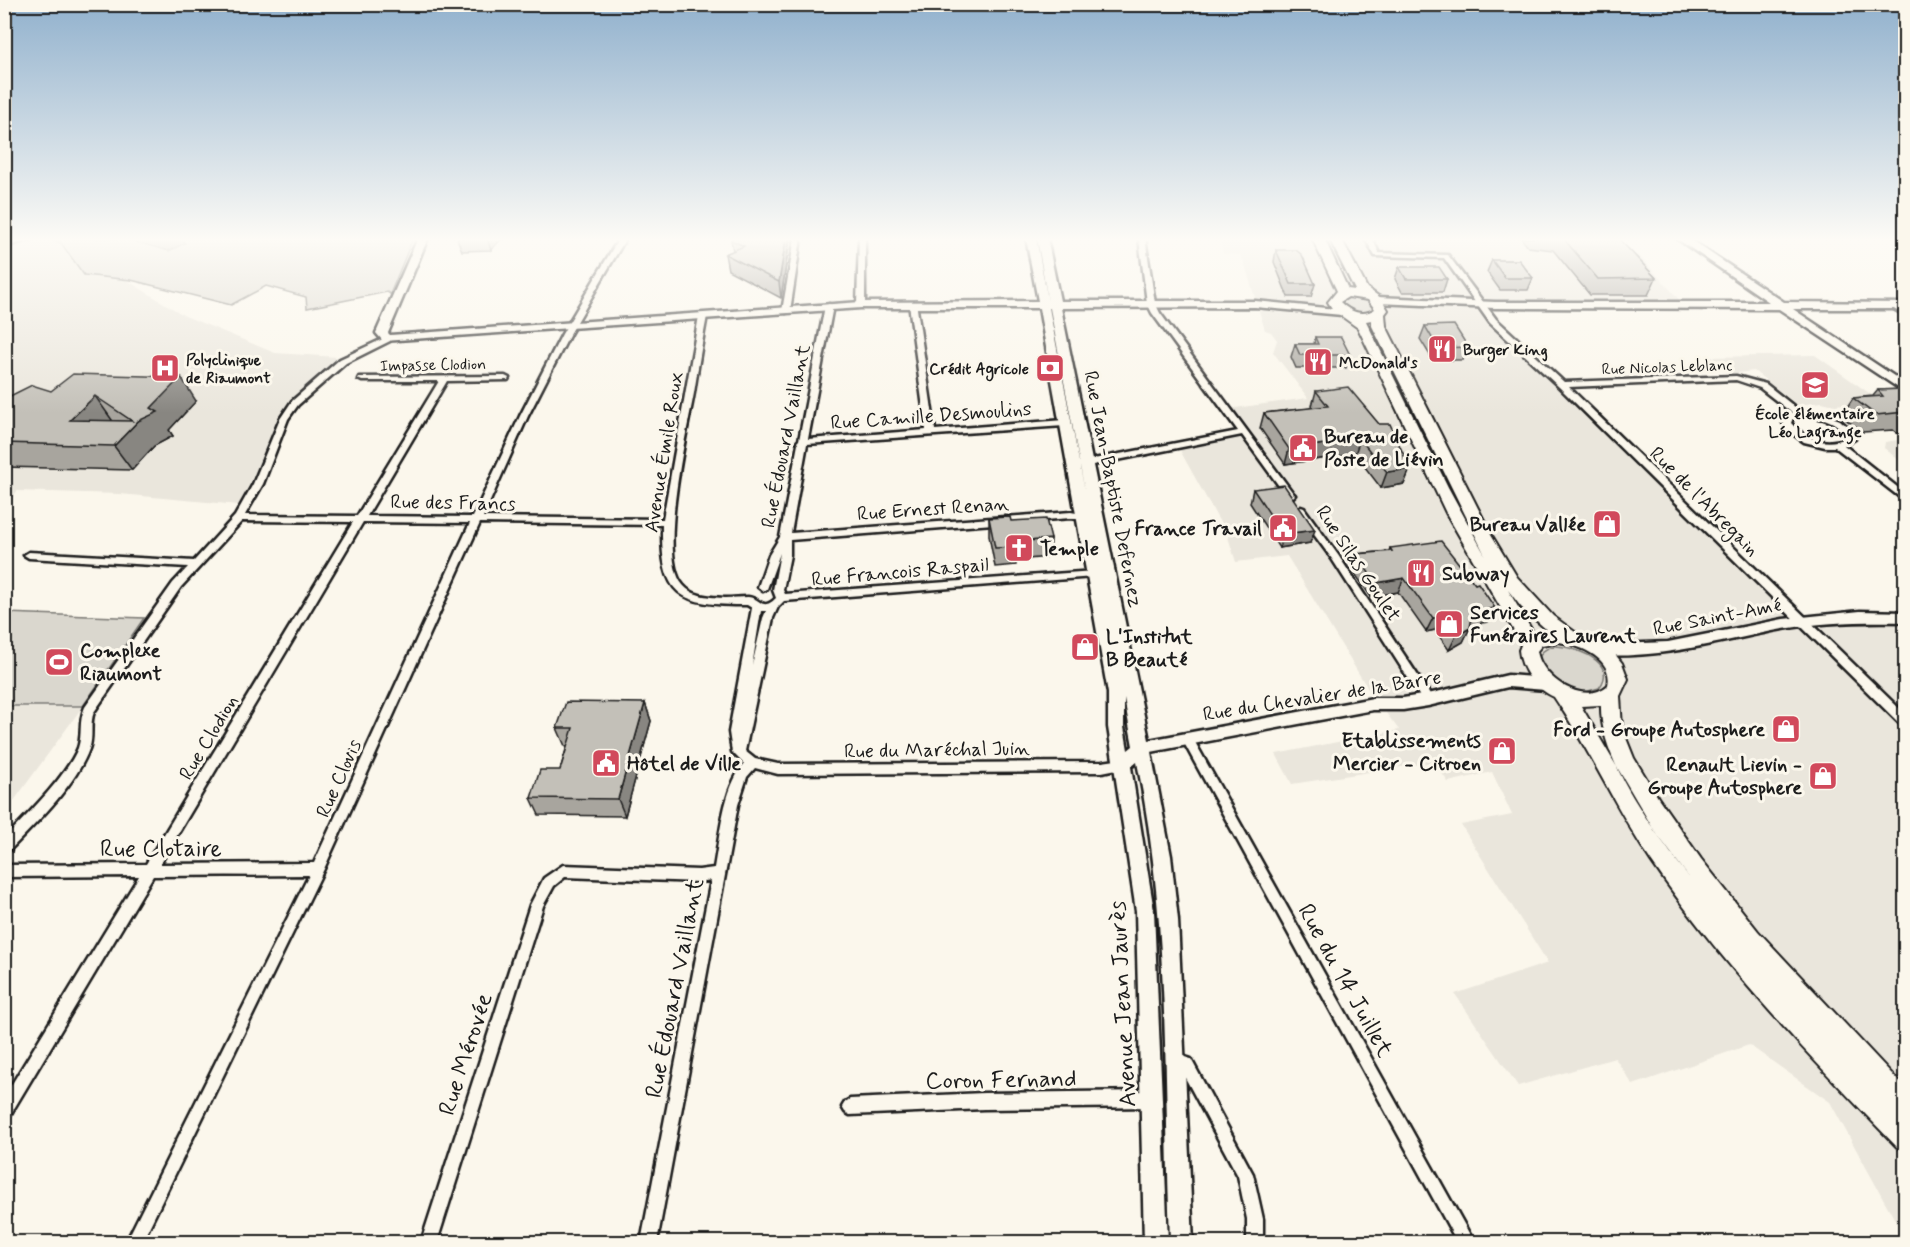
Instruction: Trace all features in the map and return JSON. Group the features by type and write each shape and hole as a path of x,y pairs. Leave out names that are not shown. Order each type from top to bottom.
{"main road":[{"path":"1340,296 1337,297 1335,306 1368,312"},
{"path":"1356,296 1368,312 1473,518 1506,573 1541,618 1568,636 1598,649 1612,662 1614,684 1609,711 1614,732 1625,760 1692,867 1751,941 1905,1108"},
{"path":"1364,296 1368,312 1467,537 1520,622 1529,653 1593,740 1627,804 1685,888 1758,980 1905,1138"},
{"path":"1529,653 1541,637 1568,636"},
{"path":"1553,688 1586,699 1600,698 1614,684"}],"street":[{"path":"387,339 382,333 398,296"},
{"name":"Rue Clovis","path":"134,1242 318,869 524,416 589,296"},
{"path":"786,310 788,296"},
{"path":"861,296 861,305"},
{"name":"Rue Jean-Baptiste Defernez","path":"1047,296 1080,465 1143,748"},
{"name":"Rue Jean-Baptiste Defernez","path":"1048,296 1064,423 1080,465 1084,517 1116,693 1116,727 1123,764"},
{"path":"1149,296 1150,303"},
{"name":"Rue de l'Abregain","path":"1473,296 1479,305 1905,723"},
{"path":"1765,296 1905,390"},
{"path":"4,848 31,821 84,748 83,731 89,710 195,564 239,518 258,484 284,418 295,403 343,361 387,339 829,306 1049,303 1272,304 1318,303 1337,297"},
{"name":"Rue Silas Goulet","path":"1150,303 1335,557 1428,700"},
{"path":"913,304 931,433"},
{"path":"1272,304 1368,312 1434,304 1900,306 1905,314"},
{"name":"Rue Édouard Vaillant","path":"738,752 745,731 768,618 777,598 785,555 784,537 829,306"},
{"name":"Avenue Émile Roux","path":"703,316 667,522 666,551 669,570 675,585 681,592 703,601 753,604 777,598"},
{"name":"Impasse Clodion","path":"362,379 443,381 505,378"},
{"name":"Rue Nicolas Leblanc","path":"1562,385 1736,378 1763,386 1798,413"},
{"name":"Rue Clodion","path":"4,1112 363,519 443,381"},
{"path":"1798,413 1821,415 1843,426 1851,439 1837,444 1823,445 1793,431 1787,423 1789,417 1798,413"},
{"name":"Rue Camille Desmoulins","path":"801,442 1064,423"},
{"path":"1080,465 1245,432"},
{"path":"1837,444 1905,499"},
{"name":"Rue Ernest Renan","path":"784,537 1071,515 1084,517"},
{"name":"Rue des Francs","path":"239,518 667,522"},
{"name":"Rue Édouard Vaillant","path":"763,587 768,578 774,555 784,537"},
{"path":"29,555 195,564"},
{"name":"Rue Francois Raspail","path":"777,598 1094,574"},
{"path":"752,763 738,752 735,732 753,604 751,594 763,587 777,598"},
{"name":"Rue Saint-Amé","path":"1598,649 1642,652 1682,647 1801,621 1882,615 1905,617"},
{"path":"1614,684 1622,668 1642,652"},
{"path":"1529,653 1508,681 1553,688"},
{"name":"Rue du Chevalier de la Barre","path":"1143,748 1373,704 1402,704 1428,700 1508,681"},
{"name":"Rue du 14 Juillet","path":"1188,738 1466,1242"},
{"path":"1123,764 1143,748 1153,790 1161,849 1168,916 1182,1242"},
{"name":"Rue Édouard Vaillant","path":"649,1242 718,873 738,784 752,763"},
{"name":"Rue du Maréchal Juin","path":"752,763 778,769 832,770 1098,767 1123,764"},
{"name":"Avenue Jean Jaurès","path":"1123,764 1145,911 1153,1099 1155,1242"},
{"name":"Rue Clotaire","path":"4,871 149,872 318,869"},
{"name":"Rue Mérovée","path":"429,1242 537,905 549,882 563,871 699,876 718,873"},
{"path":"1175,1061 1186,1064 1245,1174 1255,1219 1255,1242"},
{"name":"Coron Fernand","path":"850,1107 984,1101 1153,1099"}],"shaded area":[{"name":"Polyclinique de Riaumont","path":"4,296 153,296 185,316 275,353 338,357 289,401 239,505 120,494 17,491 5,508"},
{"path":"196,296 247,296 231,305"},
{"path":"303,296 366,296 307,308 306,297"},
{"path":"1255,296 1676,296 1684,305 1480,305 1801,621 1905,617 1905,1238 1830,1102 1749,1045 1633,1085 1615,1058 1518,1086 1455,994 1548,963 1461,825 1512,815 1492,772 1448,782 1434,762 1292,784 1276,754 1399,730 1370,692 1287,556 1236,562 1228,537 1177,445 1244,432 1228,409 1308,398 1273,352 1277,340 1271,332 1265,330"},
{"path":"1353,297 1370,300 1376,309 1367,313 1359,312 1342,304 1344,299"},
{"name":"École élémentaire Léo Lagrange","path":"1815,355 1879,400 1835,405 1822,402 1798,405 1754,371 1729,374 1708,357"},
{"name":"École élémentaire Léo Lagrange","path":"1906,439 1905,465 1884,448 1885,442"},
{"name":"Complexe Riaumont","path":"5,613 144,618 83,706 5,706"},
{"path":"1554,646 1583,652 1599,663 1604,670 1604,679 1599,688 1589,691 1572,690 1551,677 1539,663 1539,659 1547,648"},
{"path":"5,706 83,706 5,813"}],"building":[{"path":"1454,325 1468,347 1438,348 1425,326"},
{"path":"1315,337 1341,337 1350,355 1300,355 1295,344 1318,344"},
{"path":"73,374 181,377 151,408 158,412 138,421 114,446 4,443 4,399 32,385 51,391","holes":["95,396 132,421 70,420"]},
{"path":"1348,387 1379,424 1390,424 1410,469 1387,472 1360,439 1289,449 1264,413 1328,406 1316,391"},
{"path":"1905,389 1905,412 1876,415 1853,398 1883,396 1878,390"},
{"path":"1284,485 1315,530 1283,534 1253,489"},
{"path":"1010,517 1011,521 1046,519 1051,539 1016,542 1017,547 995,548 989,518"},
{"path":"1441,541 1475,584 1478,583 1495,608 1483,610 1486,614 1472,616 1470,628 1456,636 1441,617 1433,618 1404,578 1376,583 1356,554 1392,551 1390,548"},
{"path":"566,702 645,703 618,799 531,798 540,770 560,770 573,728 557,728"}],"place":[{"name":"Burger King","path":"1442,349"},
{"name":"McDonald's","path":"1318,362"},
{"name":"Polyclinique de Riaumont","path":"165,368"},
{"name":"Crédit Agricole","path":"1050,368"},
{"name":"École élémentaire Léo Lagrange","path":"1815,385"},
{"name":"Bureau de Poste de Liévin","path":"1303,448"},
{"name":"Bureau Vallée","path":"1607,524"},
{"name":"France Travail","path":"1283,528"},
{"name":"Temple","path":"1019,548"},
{"name":"Subway","path":"1421,573"},
{"name":"Services Funéraires Laurent","path":"1449,624"},
{"name":"L'Institut B Beauté","path":"1085,647"},
{"name":"Complexe Riaumont","path":"59,662"},
{"name":"Ford - Groupe Autosphere","path":"1786,729"},
{"name":"Etablissements Mercier - Citroen","path":"1502,751"},
{"name":"Hôtel de Ville","path":"606,763"},
{"name":"Renault Lievin - Groupe Autosphere","path":"1823,776"}]}
